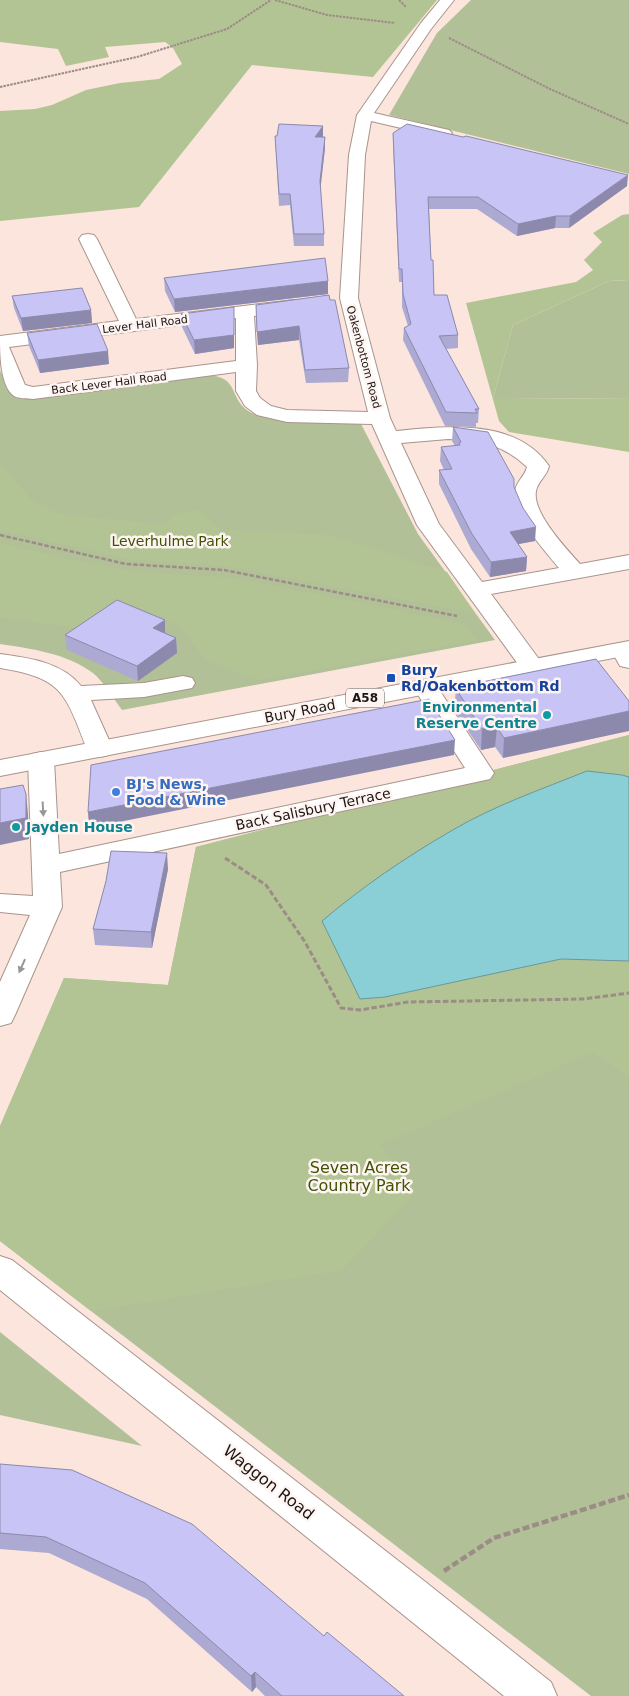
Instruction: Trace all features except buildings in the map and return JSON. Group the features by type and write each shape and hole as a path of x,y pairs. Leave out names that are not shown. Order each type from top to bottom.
{"main road":[{"name":"Oakenbottom Road","path":"446,0 365,115 357,155 349,298 380,418 428,525 532,666"},
{"path":"365,115 459,137"},
{"path":"88,240 130,326"},
{"path":"330,301 349,298"},
{"name":"Lever Hall Road","path":"0,342 310,303"},
{"path":"244,312 247,365 246,391 252,402 264,411 287,416 380,418"},
{"name":"Back Lever Hall Road","path":"0,347 16,388 21,392 33,393 247,365"},
{"path":"389,438 455,432 482,434 510,444 529,454 538,466 538,474 528,484 524,493 529,512 574,572"},
{"path":"475,590 629,562"},
{"name":"Bury Road","path":"0,768 532,666 627,653"},
{"path":"0,661 31,666 60,679 77,699 100,749"},
{"path":"73,694 144,690 183,683"},
{"name":"Back Salisbury Terrace","path":"46,866 481,773 425,687"},
{"path":"0,1015 48,907 41,760"},
{"path":"0,903 48,907"},
{"name":"Waggon Road","path":"0,1270 409,1593 536,1696"}],"path":[{"path":"0,87 137,57 227,30 271,0"},
{"path":"275,0 327,15 426,26 550,89 629,124"},
{"path":"0,536 126,564 224,570 500,624"},
{"path":"191,836 266,886 305,942 341,1008 360,1010 408,1002 583,999 629,993"},
{"path":"409,1593 494,1538 629,1495"}],"green space":[{"path":"0,0 437,0 373,77 252,65 139,207 0,221 0,111 35,109 52,105 86,90 120,83 159,79 182,64 173,48 165,42 105,47 109,57 66,66 58,49 0,42"},
{"path":"471,0 629,0 629,174 389,115 437,33"},
{"path":"629,214 629,280 609,281 513,325 493,399 629,398 629,452 509,432 499,421 466,303 576,282 593,270 584,260 602,242 593,233 622,215"},
{"path":"629,280 629,398 493,399 513,325 609,281"},
{"name":"Leverhulme Park","path":"0,370 8,390 15,395 208,375 219,377 231,385 240,403 245,409 254,414 276,420 361,424 418,534 495,640 122,710 101,681 83,666 60,656 0,644"},
{"path":"0,462 30,499 59,514 165,525 176,514 199,510 220,530 328,535 447,572 475,613 228,566 130,559 0,530"},
{"path":"0,543 66,559 137,572 234,578 465,624 476,640 259,680 206,660 178,625 165,620 152,629 94,631 0,617"},
{"name":"Seven Acres Country Park","path":"629,735 629,1696 591,1696 0,1241 0,1126 64,978 168,985 196,847"},
{"path":"629,735 629,1077 593,1052 379,1145 416,1191 342,1270 91,1311 0,1241 0,1126 64,978 168,985 196,847"},
{"path":"0,1332 142,1446 0,1415"}],"water":[{"path":"587,771 629,777 629,961 561,959 385,997 360,999 322,921 385,873 451,831 535,791"}],"place":[{"name":"Bury Rd/Oakenbottom Rd","path":"391,678"},
{"name":"Environmental Reserve Centre","path":"547,715"},
{"name":"BJ's News, Food & Wine","path":"116,792"},
{"name":"Jayden House","path":"16,827"}]}
